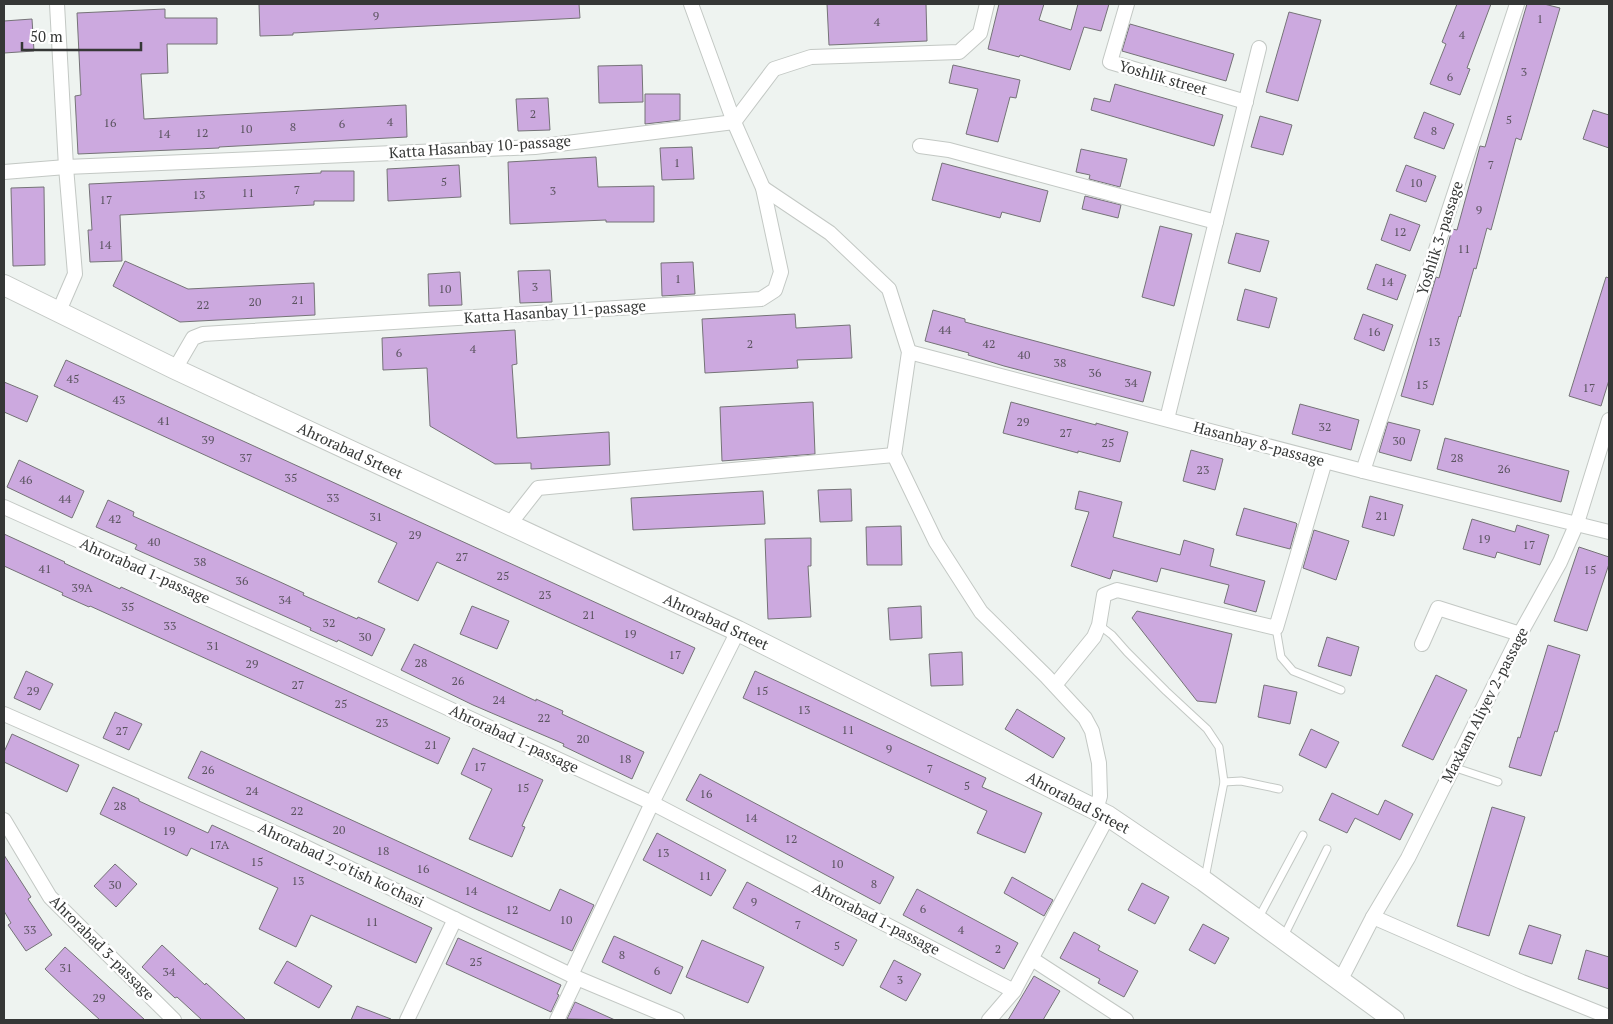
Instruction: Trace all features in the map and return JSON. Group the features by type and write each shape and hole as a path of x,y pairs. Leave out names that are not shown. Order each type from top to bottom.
{"street":[{"path":"56,4 75,274 59,311"},
{"name":"Katta Hasanbay 11-passage","path":"176,369 193,338 203,334 760,299 775,290 781,272 764,188 734,122 691,4"},
{"path":"734,122 774,70 811,57 960,52 980,33 987,4"},
{"name":"Yoshlik street","path":"1127,4 1110,62 1246,102"},
{"name":"Yoshlik 3-passage","path":"1363,471 1517,4"},
{"path":"1167,419 1259,48"},
{"name":"Katta Hasanbay 10-passage","path":"4,172 66,167 535,147 734,122"},
{"path":"920,146 949,150 1216,222"},
{"path":"764,188 830,232 889,289 909,352 894,455 936,542 982,612 1055,685 1085,718 1092,731 1099,763 1102,813 1032,958 1014,990 989,1020"},
{"name":"Ahrorabad Srteet","path":"5,288 59,311 176,369 738,631 1102,813 1204,880 1394,1020"},
{"name":"Hasanbay 8-passage","path":"909,352 1363,471 1609,532"},
{"name":"Maxkam Aliyev 2-passage","path":"1340,981 1373,917 1408,858 1520,634 1560,562 1577,523 1609,420"},
{"path":"508,525 538,488 894,455"},
{"path":"1055,685 1094,637 1104,595 1117,590 1276,628 1325,461"},
{"name":"Ahrorabad 1-passage","path":"4,507 342,659 652,803 1014,990"},
{"path":"1422,644 1438,608 1520,634"},
{"path":"557,1020 574,976 652,803 738,631"},
{"name":"Ahrorabad 2-o'tish ko'chasi","path":"4,714 291,840 574,976 678,1020"},
{"name":"Ahrorabad 3-passage","path":"4,820 50,897 174,1020"},
{"path":"1373,917 1522,982 1609,1017"},
{"path":"407,1020 455,919"},
{"path":"1032,958 1126,1020"}],"lane":[{"path":"1098,626 1112,635 1166,691 1207,729 1219,746 1224,782 1204,880"},
{"path":"1276,628 1280,657 1293,671 1341,690"},
{"path":"1453,767 1498,782"},
{"path":"1224,782 1241,781 1279,789"},
{"path":"1257,920 1303,835"},
{"path":"1283,938 1327,849"}],"building":[{"path":"259,4 579,4 580,18 260,36"},
{"path":"827,4 926,4 927,41 829,45"},
{"path":"999,4 1044,4 1039,20 1071,30 1078,4 1109,4 1101,31 1084,27 1070,70 1020,55 1019,57 988,49"},
{"path":"1457,4 1491,4 1467,68 1470,69 1460,95 1430,84 1446,44 1442,42"},
{"path":"1527,4 1544,4 1560,8 1521,140 1516,138 1491,230 1487,228 1433,405 1401,396 1436,277 1439,278 1452,229 1457,230 1480,146 1485,147"},
{"path":"165,9 165,18 217,18 217,44 167,44 168,73 141,74 144,119 406,105 407,137 78,154 75,96 81,95 77,13"},
{"path":"1289,12 1321,20 1298,101 1266,92"},
{"path":"32,19 34,51 4,53 4,21"},
{"path":"1130,24 1234,54 1226,81 1122,51"},
{"path":"642,65 643,102 599,103 598,66"},
{"path":"953,65 1020,80 1016,98 1010,97 998,142 966,134 978,89 949,83"},
{"path":"1115,84 1223,115 1214,146 1091,110 1094,98 1110,102"},
{"path":"645,94 680,94 680,120 645,124"},
{"path":"548,98 550,130 518,131 516,99"},
{"path":"1593,110 1609,115 1609,148 1583,139"},
{"path":"1424,112 1454,124 1444,149 1414,138"},
{"path":"1260,116 1292,125 1283,155 1251,147"},
{"path":"692,147 694,179 662,180 660,148"},
{"path":"1081,149 1127,159 1120,187 1089,179 1090,175 1076,172"},
{"path":"596,157 598,187 654,186 654,222 606,222 606,220 510,224 508,162"},
{"path":"942,163 1048,191 1040,222 1002,212 1000,218 932,200"},
{"path":"459,165 461,197 388,201 387,169"},
{"path":"1406,165 1436,176 1426,202 1396,191"},
{"path":"321,171 354,171 354,201 314,201 314,205 120,215 122,261 90,262 88,230 92,230 89,184 321,173"},
{"path":"44,187 45,265 13,266 11,188"},
{"path":"1085,196 1121,205 1118,218 1082,209"},
{"path":"1390,214 1420,225 1410,251 1381,240"},
{"path":"1160,226 1192,234 1174,306 1142,297"},
{"path":"1236,233 1269,241 1260,272 1228,263"},
{"path":"125,261 188,289 314,283 315,315 180,322 113,286"},
{"path":"693,262 695,294 662,296 661,263"},
{"path":"1376,264 1406,275 1397,300 1367,289"},
{"path":"550,270 552,302 520,303 518,271"},
{"path":"460,272 462,305 429,306 428,274"},
{"path":"1606,277 1609,278 1609,380 1601,406 1569,396"},
{"path":"1245,289 1277,298 1269,328 1237,320"},
{"path":"933,310 965,319 965,322 1151,372 1143,402 1004,366 968,355 969,353 925,341"},
{"path":"795,314 796,328 850,325 852,358 797,360 798,368 705,373 702,319"},
{"path":"1363,314 1393,325 1384,351 1354,339"},
{"path":"515,330 517,364 512,365 517,438 609,432 610,465 531,469 531,463 495,464 430,426 427,368 383,370 382,338"},
{"path":"66,360 695,648 683,674 437,562 418,601 378,582 397,543 54,386"},
{"path":"4,382 38,396 27,422 4,412"},
{"path":"813,402 815,454 722,461 720,407"},
{"path":"1011,402 1128,432 1120,462 1003,433"},
{"path":"1300,404 1359,420 1351,450 1292,434"},
{"path":"1388,422 1420,430 1411,461 1379,452"},
{"path":"1445,438 1569,471 1561,502 1437,469"},
{"path":"1191,450 1223,459 1215,490 1183,481"},
{"path":"19,460 84,491 72,518 7,487"},
{"path":"851,489 852,521 820,522 818,490"},
{"path":"763,491 765,524 633,530 631,498"},
{"path":"1079,491 1122,502 1113,537 1180,555 1184,540 1214,549 1210,566 1265,581 1256,612 1224,603 1229,585 1161,568 1157,582 1113,570 1110,579 1071,566 1089,512 1075,509"},
{"path":"1370,496 1403,505 1394,536 1362,527"},
{"path":"108,500 134,512 133,516 304,593 303,595 385,629 372,656 338,640 337,642 310,630 311,628 135,549 137,545 96,527"},
{"path":"1244,508 1296,523 1290,549 1236,535"},
{"path":"1472,519 1515,532 1517,525 1549,535 1540,565 1497,552 1495,558 1463,549"},
{"path":"901,526 902,565 867,565 866,527"},
{"path":"1314,530 1349,541 1336,580 1303,568"},
{"path":"4,534 120,589 121,587 450,738 438,764 62,595 63,593 4,566"},
{"path":"811,538 811,566 808,566 811,617 768,619 765,539"},
{"path":"1579,547 1609,557 1609,564 1587,631 1554,621"},
{"path":"472,606 509,621 497,649 460,634"},
{"path":"921,606 922,638 890,640 888,608"},
{"path":"1137,611 1232,634 1216,703 1197,701 1132,618"},
{"path":"1327,637 1359,647 1351,676 1318,666"},
{"path":"414,644 536,701 536,699 563,711 562,714 644,752 632,779 563,746 564,744 473,705 401,670"},
{"path":"1548,645 1580,655 1557,732 1555,731 1541,776 1509,767 1518,737 1520,738"},
{"path":"962,652 963,685 931,686 929,654"},
{"path":"26,671 53,684 40,710 14,698"},
{"path":"755,671 986,778 982,787 1042,813 1025,853 977,833 987,811 743,698"},
{"path":"1436,675 1467,690 1433,760 1402,746"},
{"path":"1264,685 1297,692 1290,724 1258,717"},
{"path":"1017,709 1065,738 1053,758 1005,729"},
{"path":"115,712 142,724 129,750 103,738"},
{"path":"1311,729 1339,742 1326,768 1299,755"},
{"path":"12,734 79,765 67,792 4,762 4,752"},
{"path":"473,748 543,780 522,826 525,827 512,857 469,839 492,789 461,774"},
{"path":"201,751 550,911 560,889 594,905 572,951 188,778"},
{"path":"700,774 894,877 880,904 686,800"},
{"path":"113,787 208,833 212,825 432,928 416,963 311,915 296,947 259,929 278,888 191,848 187,856 100,814"},
{"path":"1332,793 1378,815 1385,800 1413,814 1400,840 1355,818 1347,833 1319,820"},
{"path":"1492,807 1525,817 1489,936 1457,926"},
{"path":"657,833 726,870 711,896 643,860"},
{"path":"4,855 31,897 28,899 52,935 26,951 8,925 11,923 4,911"},
{"path":"115,864 137,884 116,907 94,886"},
{"path":"1012,877 1053,900 1044,916 1004,893"},
{"path":"747,882 857,940 843,966 733,908"},
{"path":"1142,883 1169,897 1155,924 1128,910"},
{"path":"917,889 1018,943 1004,969 903,915"},
{"path":"1203,924 1229,938 1215,964 1189,950"},
{"path":"1529,925 1561,935 1552,964 1519,954"},
{"path":"1074,932 1100,946 1098,950 1138,971 1124,997 1098,983 1100,979 1060,958"},
{"path":"614,936 683,967 671,994 602,962"},
{"path":"458,938 561,985 557,994 559,995 551,1012 446,964"},
{"path":"702,940 764,967 748,1003 686,977"},
{"path":"162,945 246,1020 202,1020 177,997 175,998 142,967"},
{"path":"65,947 145,1020 100,1020 67,990 45,969"},
{"path":"1586,950 1609,957 1609,989 1578,979"},
{"path":"894,960 921,974 906,1001 880,987"},
{"path":"287,961 332,986 319,1008 274,983"},
{"path":"1034,976 1060,991 1043,1020 1008,1020"},
{"path":"575,1002 615,1020 567,1019"},
{"path":"357,1006 391,1019 391,1020 351,1020"}]}
